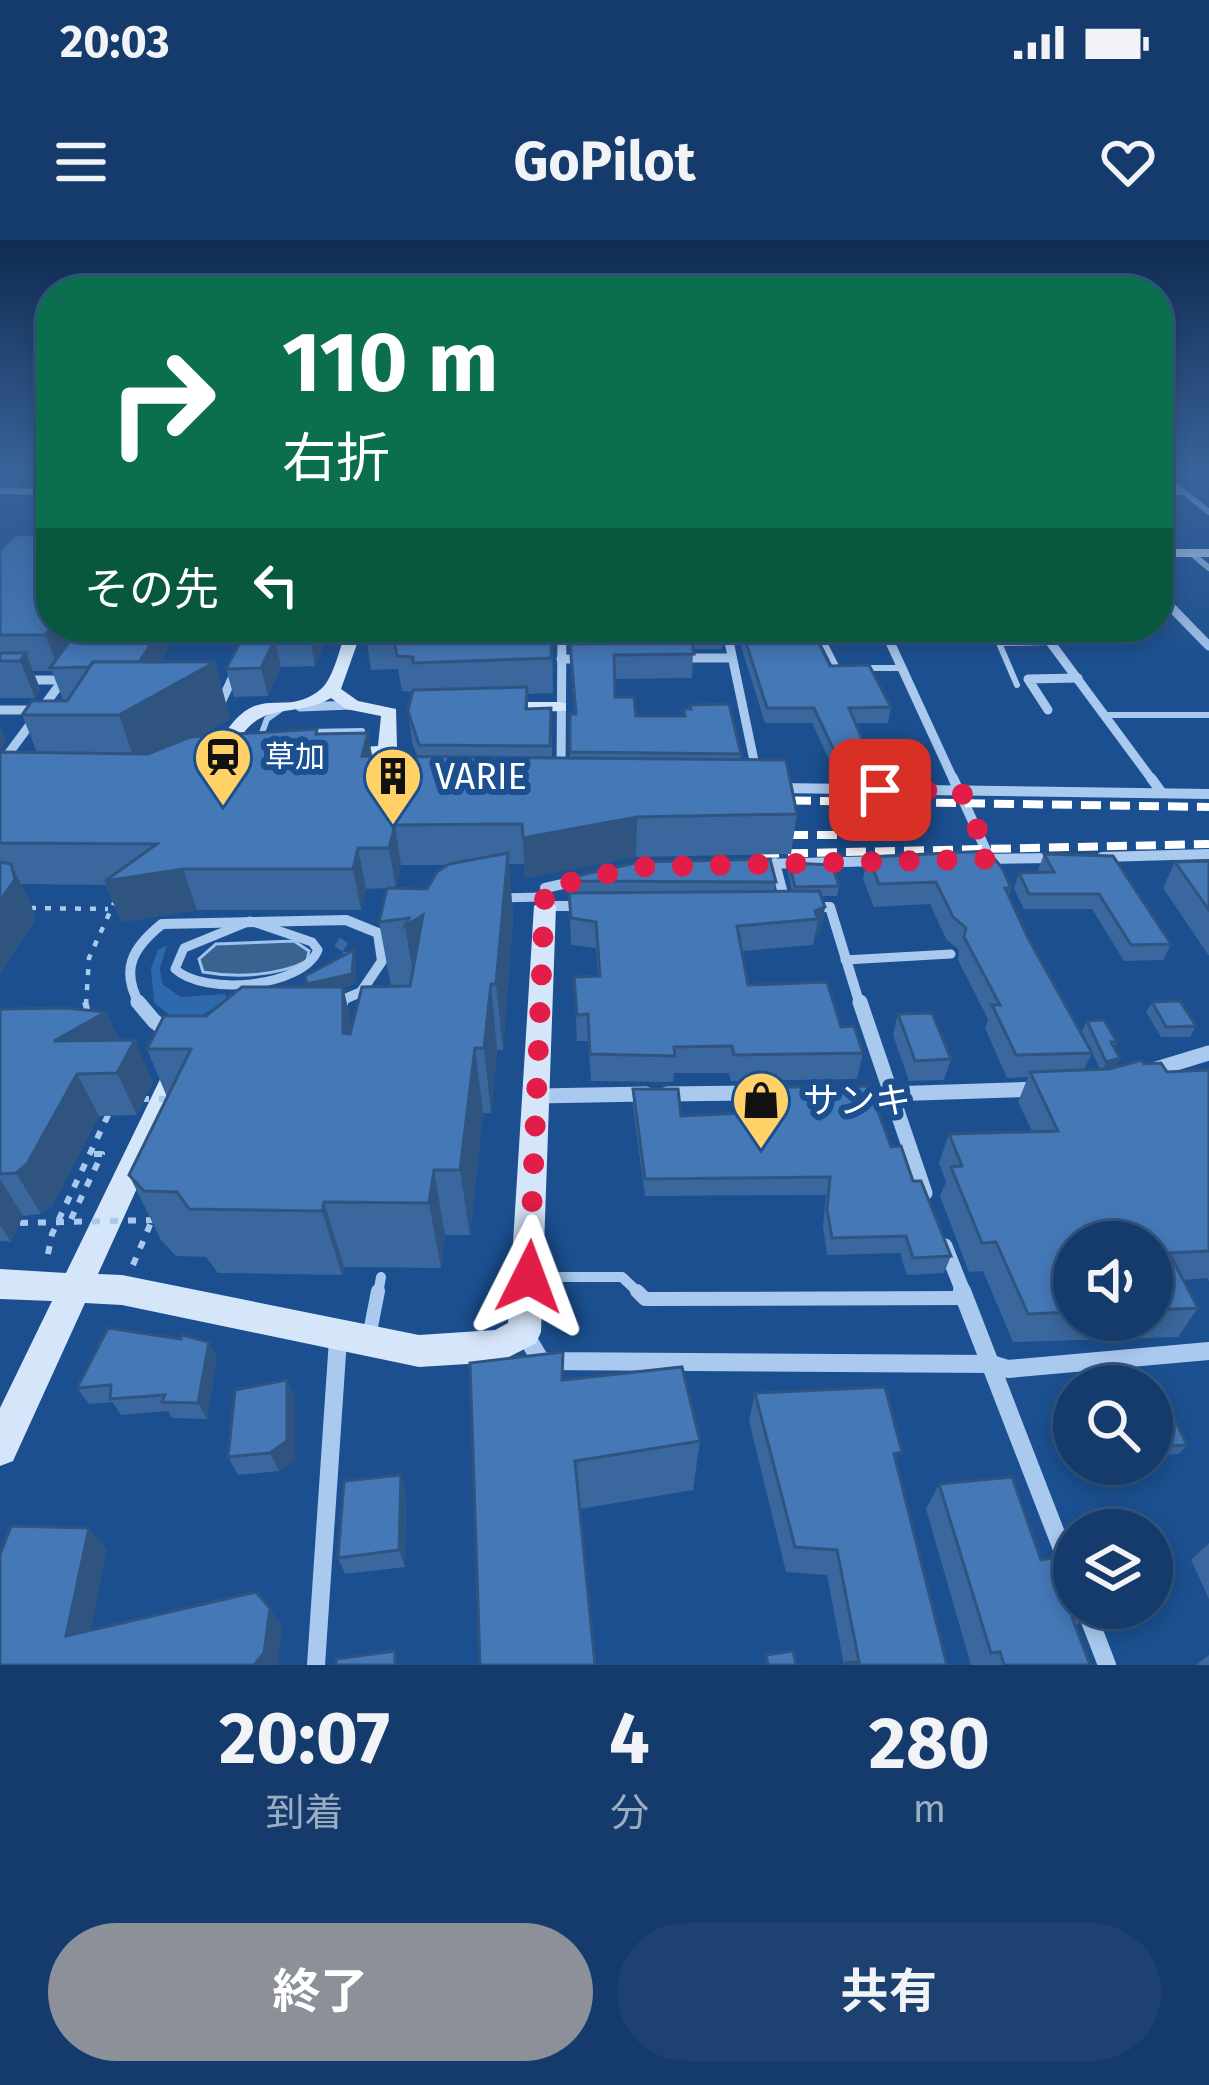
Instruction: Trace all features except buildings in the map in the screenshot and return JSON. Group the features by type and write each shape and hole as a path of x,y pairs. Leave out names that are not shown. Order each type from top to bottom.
{"street":[{"path":"26,558 36,544"},
{"path":"1173,553 1209,553"},
{"path":"1191,553 1209,568"},
{"path":"1174,611 1209,646"},
{"path":"219,706 250,642"},
{"path":"292,707 332,690 350,642"},
{"path":"368,642 373,644"},
{"path":"729,642 760,788"},
{"path":"890,642 992,864"},
{"path":"1051,642 1162,793"},
{"path":"538,643 562,643 561,787"},
{"path":"561,659 604,658"},
{"path":"668,658 732,658"},
{"path":"0,765 74,666"},
{"path":"1048,710 1028,679 1078,678"},
{"path":"0,680 63,680"},
{"path":"332,690 352,705"},
{"path":"197,707 219,706 244,713 352,705 390,713 412,708"},
{"path":"477,707 560,706"},
{"path":"0,710 63,709"},
{"path":"244,713 221,756 262,754"},
{"path":"324,754 390,757 390,713"},
{"path":"746,788 1209,794"},
{"path":"957,860 992,864 1202,858"},
{"path":"752,864 889,861"},
{"path":"775,863 786,906"},
{"path":"591,878 545,888 524,1332 542,1360 992,1364 1008,1369 1209,1351"},
{"path":"545,902 604,906"},
{"path":"762,906 830,907 888,1092 929,1202"},
{"path":"188,1047 153,1025 135,1003 128,983 130,959 140,942 162,924 360,922 378,933 383,958 379,973 348,1002 325,1009 232,1016"},
{"path":"0,1448 188,1047 244,1005 268,995 300,992"},
{"path":"1130,1077 1209,1053"},
{"path":"864,1091 1048,1088"},
{"path":"538,1096 771,1093"},
{"path":"936,1221 1053,1525"},
{"path":"0,1284 75,1286 170,1299 419,1351 499,1346 524,1332"},
{"path":"316,1665 353,1340"},
{"path":"1093,1629 1107,1665"}],"lane":[{"path":"822,642 832,668 902,668"},
{"path":"1017,685 999,643 1024,642"},
{"path":"262,754 267,719 292,707"},
{"path":"1105,715 1209,715"},
{"path":"300,732 362,731 361,753"},
{"path":"482,898 545,902"},
{"path":"250,921 312,942 318,950 315,959 296,975 283,977 201,985 181,978 176,969 184,948 250,921"},
{"path":"845,960 951,954"},
{"path":"353,1340 381,1277"},
{"path":"529,1277 622,1277 645,1299 964,1298"}],"path":[{"path":"90,1018 83,998 86,958 117,897"},
{"path":"22,908 111,909"},
{"path":"129,1099 176,1098"},
{"path":"48,1254 52,1234 112,1107"},
{"path":"71,1220 102,1154 90,1154"},
{"path":"133,1265 158,1199 146,1220"},
{"path":"20,1223 170,1220"}],"shaded area":[{"path":"294,941 309,951 307,961 270,973 203,972 199,959 216,944"},
{"path":"167,945 160,968 162,984 181,997 225,994 227,1001 190,1020 165,1012 154,1002 151,968 158,950"}],"tunnel":[{"path":"337,942 348,949 347,965"}],"railway":[{"path":"762,800 1209,807"},
{"path":"759,835 843,835"},
{"path":"759,854 1209,844"}],"place":[{"name":"草加","path":"223,808"},
{"name":"VARIE","path":"393,827"},
{"name":"サンキ","path":"761,1151"}],"route":[{"path":"529,1277 545,888 637,867 990,859 961,791 880,790"}]}
